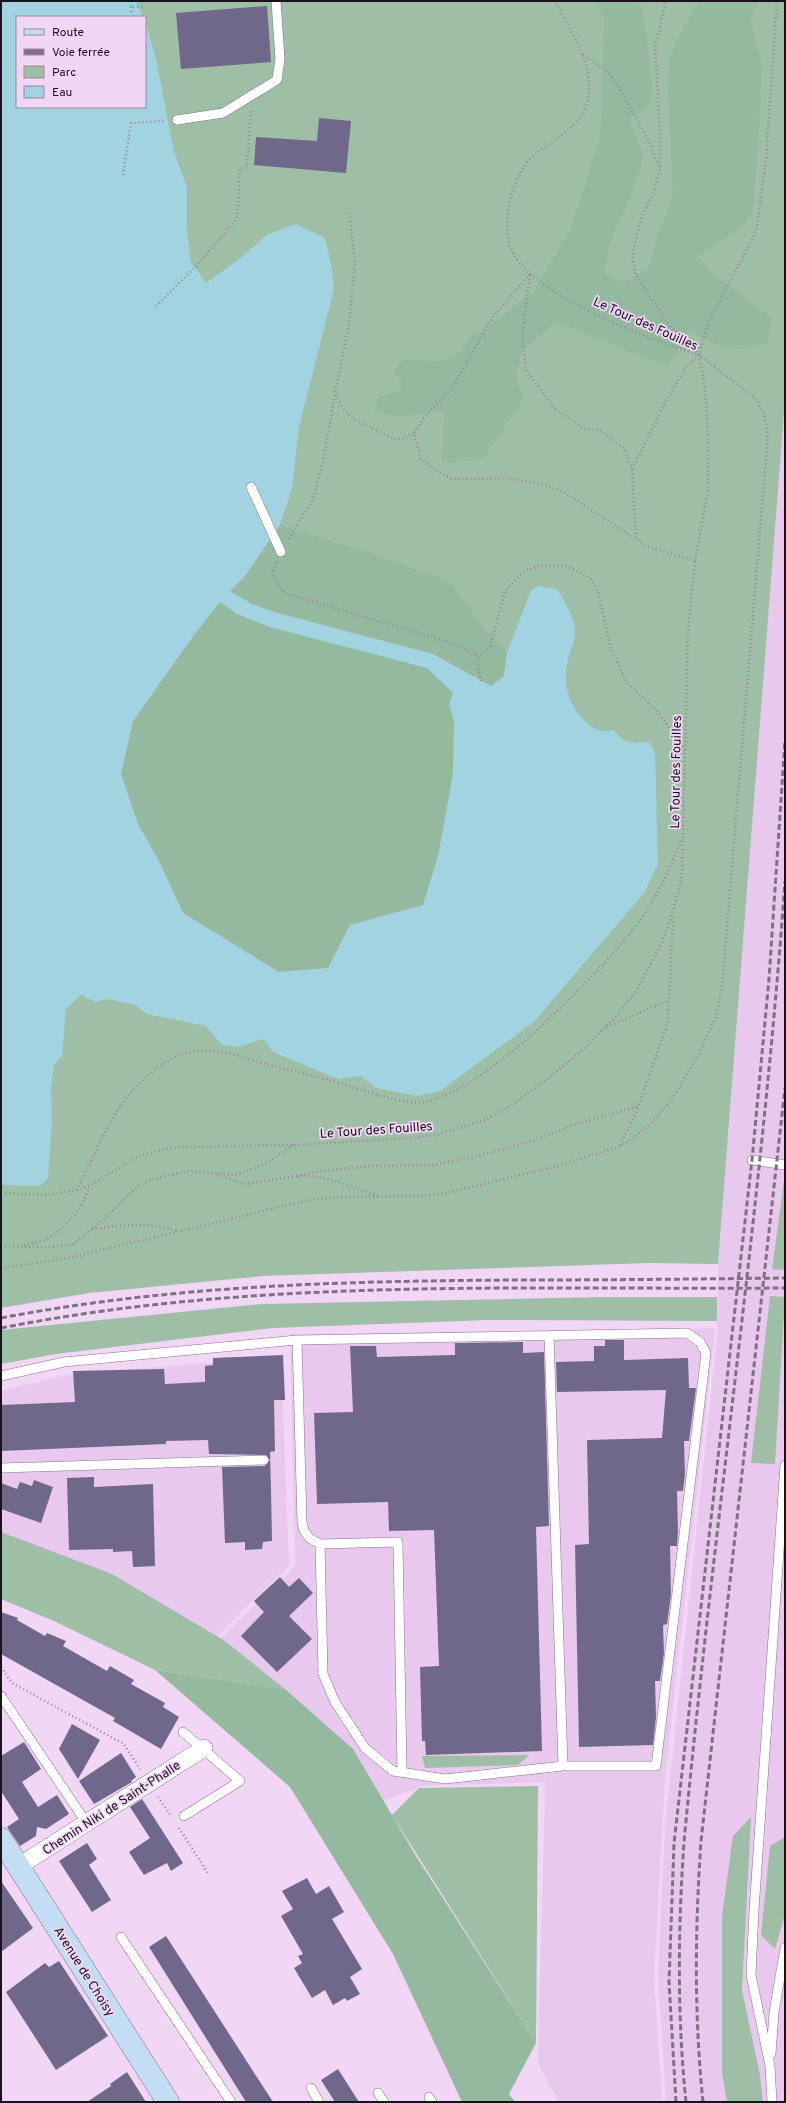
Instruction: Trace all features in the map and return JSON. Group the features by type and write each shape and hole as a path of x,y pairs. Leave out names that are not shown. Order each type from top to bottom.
{"main road":[{"name":"Avenue de Choisy","path":"1,1839 168,2102"}],"street":[{"name":"Chemin Niki de Saint-Phalle","path":"19,1866 204,1748"}],"lane":[{"path":"177,120 223,113 252,97 277,80 280,59 276,1"},
{"path":"251,487 281,552"},
{"path":"752,1160 785,1165"},
{"path":"1,1376 64,1362 297,1340 687,1333 700,1342 706,1352 656,1766 563,1766 445,1779 393,1770 365,1748 335,1702 323,1674 320,1544"},
{"path":"549,1335 563,1766"},
{"path":"297,1340 303,1532 310,1539 320,1544 398,1542 402,1772"},
{"path":"1,1468 264,1460"},
{"path":"770,2066 751,1975 754,1910 785,1464"},
{"path":"1,1696 86,1822"},
{"path":"183,1732 204,1748 240,1781 184,1816"},
{"path":"121,1937 231,2102"},
{"path":"772,2102 770,2066 774,2012 785,1948"},
{"path":"311,2088 319,2102"},
{"path":"378,2093 384,2102"}],"path":[{"path":"130,1 131,14"},
{"name":"Le Tour des Fouilles","path":"1,1193 46,1195 77,1190 89,1186 141,1155 160,1150 180,1147 294,1145 437,1135 485,1120 510,1106 547,1079 584,1049 606,1027 636,992 663,940 673,913 682,876 688,631 695,561 708,492 707,416 704,381 698,355 664,344 624,328 557,292 530,274 514,255 509,244 506,230 510,195 528,162 581,118 586,110 589,89 582,55 555,1"},
{"path":"1,1268 69,1258 308,1200 424,1196 446,1193 554,1167 620,1146 634,1138 652,1122 673,1098 698,1055 715,1019 722,987 768,435 764,414 755,398 698,355 672,329 635,274 633,257 635,243 642,215 653,194 660,168 660,134 655,48 666,1"},
{"path":"632,468 671,392 686,367 698,355 708,323 750,244 757,227 766,158 777,1"},
{"path":"130,7 144,7"},
{"path":"582,55 607,71 618,86 645,134 660,168"},
{"path":"156,306 195,267 237,219 240,168 247,168 252,97"},
{"path":"123,176 131,123 177,120"},
{"path":"349,213 354,268 349,324 323,462 313,499 281,552 272,575 284,593 443,640 479,656"},
{"path":"335,393 343,408 353,419 395,439 404,439 414,433 423,419 454,385 491,319 530,274"},
{"path":"530,274 522,337 526,370 556,410 584,429 599,430 624,448 632,468 636,539"},
{"path":"414,433 421,459 438,472 452,478 508,478 545,485 564,492 648,546 695,561"},
{"path":"481,681 477,662 479,656 490,647 505,591 522,573 538,566 568,566 591,578 598,592 612,649 627,682 658,712 685,750"},
{"path":"77,1190 108,1124 128,1095 150,1073 179,1055 207,1049 232,1054 379,1096 414,1103 434,1100 455,1092 508,1055 543,1026 606,960 635,927 652,902 665,878 684,835"},
{"path":"620,1146 638,1106 668,1022 673,913"},
{"path":"606,1027 669,1000"},
{"path":"211,1173 243,1184 320,1171 358,1167 432,1164 475,1157 526,1143 571,1126 638,1106"},
{"path":"1,1246 52,1247 72,1245 138,1186 144,1183 188,1171 234,1175 268,1162 294,1145"},
{"path":"297,1176 328,1179 381,1197"},
{"path":"20,1246 47,1239 75,1216 86,1198 89,1186"},
{"path":"91,1229 141,1224 156,1225 179,1231"},
{"path":"1,1667 12,1683 124,1744 209,1875"}],"shaded area":[{"path":"596,1 638,1 643,10 653,91 647,108 628,119 644,155 632,193 611,239 604,274 624,282 649,268 656,240 673,197 668,93 669,56 698,1 759,1 750,18 762,67 757,162 752,212 742,227 698,256 710,272 772,318 767,342 744,348 728,348 720,346 691,331 667,367 557,322 523,350 516,374 523,399 483,459 442,463 444,415 441,412 398,416 374,412 380,396 400,391 402,383 393,372 403,359 438,362 460,353 471,336 483,331 533,292 571,229 601,134 604,18"},
{"path":"785,400 785,2102 666,2102 658,1977 665,1825 717,1337 718,1264"},
{"path":"280,525 377,555 450,582 487,632 507,653 504,676 491,686 433,654 274,612 252,604 230,591 245,576"},
{"path":"220,602 237,614 427,668 453,693 449,705 454,721 453,774 438,856 423,905 350,925 328,968 279,972 183,913 160,863 138,824 121,774 133,721 194,635"},
{"path":"715,1328 665,1780 654,1974 662,2102 559,2102 538,2064 545,1782 422,1786 363,1809 218,1641 295,1567 290,1334"},
{"path":"281,1358 289,1566 216,1637 1,1534 1,1391 76,1373"},
{"path":"155,1670 285,1689 353,1749 416,1856 536,2043 509,2094 515,2102 462,2102 393,1954 290,1787"}],"green space":[{"path":"1,1 785,1 785,400 718,1264 649,1263 263,1276 89,1293 1,1308"},
{"path":"784,1181 785,1270 772,1269"},
{"path":"770,1296 785,1297 775,1464 751,1463"},
{"path":"603,1297 717,1297 717,1321 488,1320 273,1328 56,1354 1,1364 1,1330 262,1304"},
{"path":"1,1532 112,1574 225,1641 285,1689 155,1670 56,1622 1,1599"},
{"path":"529,1755 518,1765 425,1768 422,1756"},
{"path":"538,1786 536,2043 392,1815 419,1788"},
{"path":"751,1817 742,1990 760,2075 763,2102 727,2102 722,2072 722,1916 733,1836"},
{"path":"785,1837 785,1915 775,1949 761,1935 770,1846"}],"water":[{"path":"1,1 136,1 143,16 16,16 16,108 146,108 146,24 156,59 174,151 187,188 187,229 191,262 206,283 238,260 267,235 296,224 325,238 331,264 334,289 299,427 292,488 280,525 245,576 230,591 252,604 274,612 433,654 491,686 504,676 507,653 531,590 539,586 557,589 569,610 575,628 566,674 567,691 574,707 579,715 592,727 602,731 614,730 625,741 638,743 649,742 655,752 658,864 644,893 534,1022 440,1091 417,1096 376,1088 361,1076 338,1079 273,1052 263,1039 239,1047 222,1045 206,1026 147,1014 135,1005 108,999 96,1002 81,995 66,1009 62,1056 54,1065 51,1088 52,1124 48,1178 40,1186 1,1185","holes":["220,602 237,614 270,627 427,668 453,693 449,705 454,721 453,774 438,856 423,905 350,925 328,968 279,972 183,913 160,863 138,824 121,774 133,721 194,635"]}],"building":[{"path":"267,6 271,62 181,69 176,13"},
{"path":"319,118 351,121 346,173 254,165 256,137 317,141"},
{"path":"605,1340 624,1340 624,1360 688,1358 689,1388 696,1388 689,1441 684,1441 685,1474 683,1491 677,1491 677,1546 670,1546 671,1594 667,1624 663,1625 664,1653 660,1681 655,1681 656,1717 653,1745 579,1747 575,1545 589,1544 587,1440 662,1438 666,1390 557,1392 556,1362 594,1361 594,1346 605,1346"},
{"path":"523,1342 523,1353 544,1352 549,1526 536,1527 542,1751 426,1755 425,1741 422,1741 420,1667 439,1666 434,1530 389,1531 388,1502 317,1504 314,1413 353,1412 350,1346 376,1346 377,1357 455,1355 455,1343"},
{"path":"283,1355 285,1400 274,1400 275,1451 270,1452 272,1541 263,1542 262,1549 245,1550 245,1542 225,1543 222,1467 265,1466 270,1460 266,1455 209,1454 208,1440 166,1441 166,1444 1,1451 1,1405 75,1402 73,1371 164,1369 165,1384 205,1382 205,1366 213,1365 213,1358"},
{"path":"94,1477 94,1487 153,1484 155,1566 133,1567 132,1551 113,1552 113,1549 69,1550 67,1478"},
{"path":"34,1480 53,1487 41,1523 1,1509 1,1483 17,1489 20,1482 32,1486"},
{"path":"280,1577 289,1587 299,1578 313,1593 289,1616 312,1639 277,1672 241,1636 264,1612 254,1601"},
{"path":"1,1612 18,1618 17,1620 45,1636 47,1633 66,1641 63,1646 107,1671 110,1666 134,1680 131,1684 165,1703 163,1707 179,1717 161,1749 113,1721 115,1718 1,1654"},
{"path":"72,1724 100,1740 78,1779 59,1749"},
{"path":"24,1742 41,1769 22,1782 38,1807 57,1795 69,1814 46,1829 37,1827 36,1836 20,1846 7,1827 19,1819 1,1791 1,1756"},
{"path":"121,1753 136,1777 131,1781 132,1782 94,1804 79,1781"},
{"path":"142,1799 183,1863 171,1871 167,1863 144,1875 129,1852 150,1838 130,1807"},
{"path":"87,1843 97,1859 89,1865 111,1900 92,1912 59,1861"},
{"path":"307,1878 316,1894 329,1886 344,1912 332,1919 362,1969 350,1977 360,1994 347,2001 345,1998 333,2005 325,1990 312,1998 294,1968 302,1963 298,1956 303,1954 281,1916 293,1909 282,1891"},
{"path":"1,1881 33,1928 1,1952"},
{"path":"166,1936 273,2102 246,2102 149,1947"},
{"path":"59,1961 108,2036 56,2070 6,1992 45,1963 49,1967"},
{"path":"338,2069 359,2102 335,2102 321,2080"},
{"path":"127,2072 146,2102 87,2102 111,2086 110,2084"}],"railway":[{"path":"676,2102 669,1982 674,1843 752,1160 769,979 785,740"},
{"path":"686,2102 681,2037 679,1972 684,1842 709,1602 764,1122 785,881"},
{"path":"703,2102 698,2037 696,1972 701,1841 785,1088"},
{"path":"1,1318 130,1298 260,1287 390,1282 785,1278"},
{"path":"1,1328 98,1312 196,1301 294,1293 490,1288 785,1288"}]}
